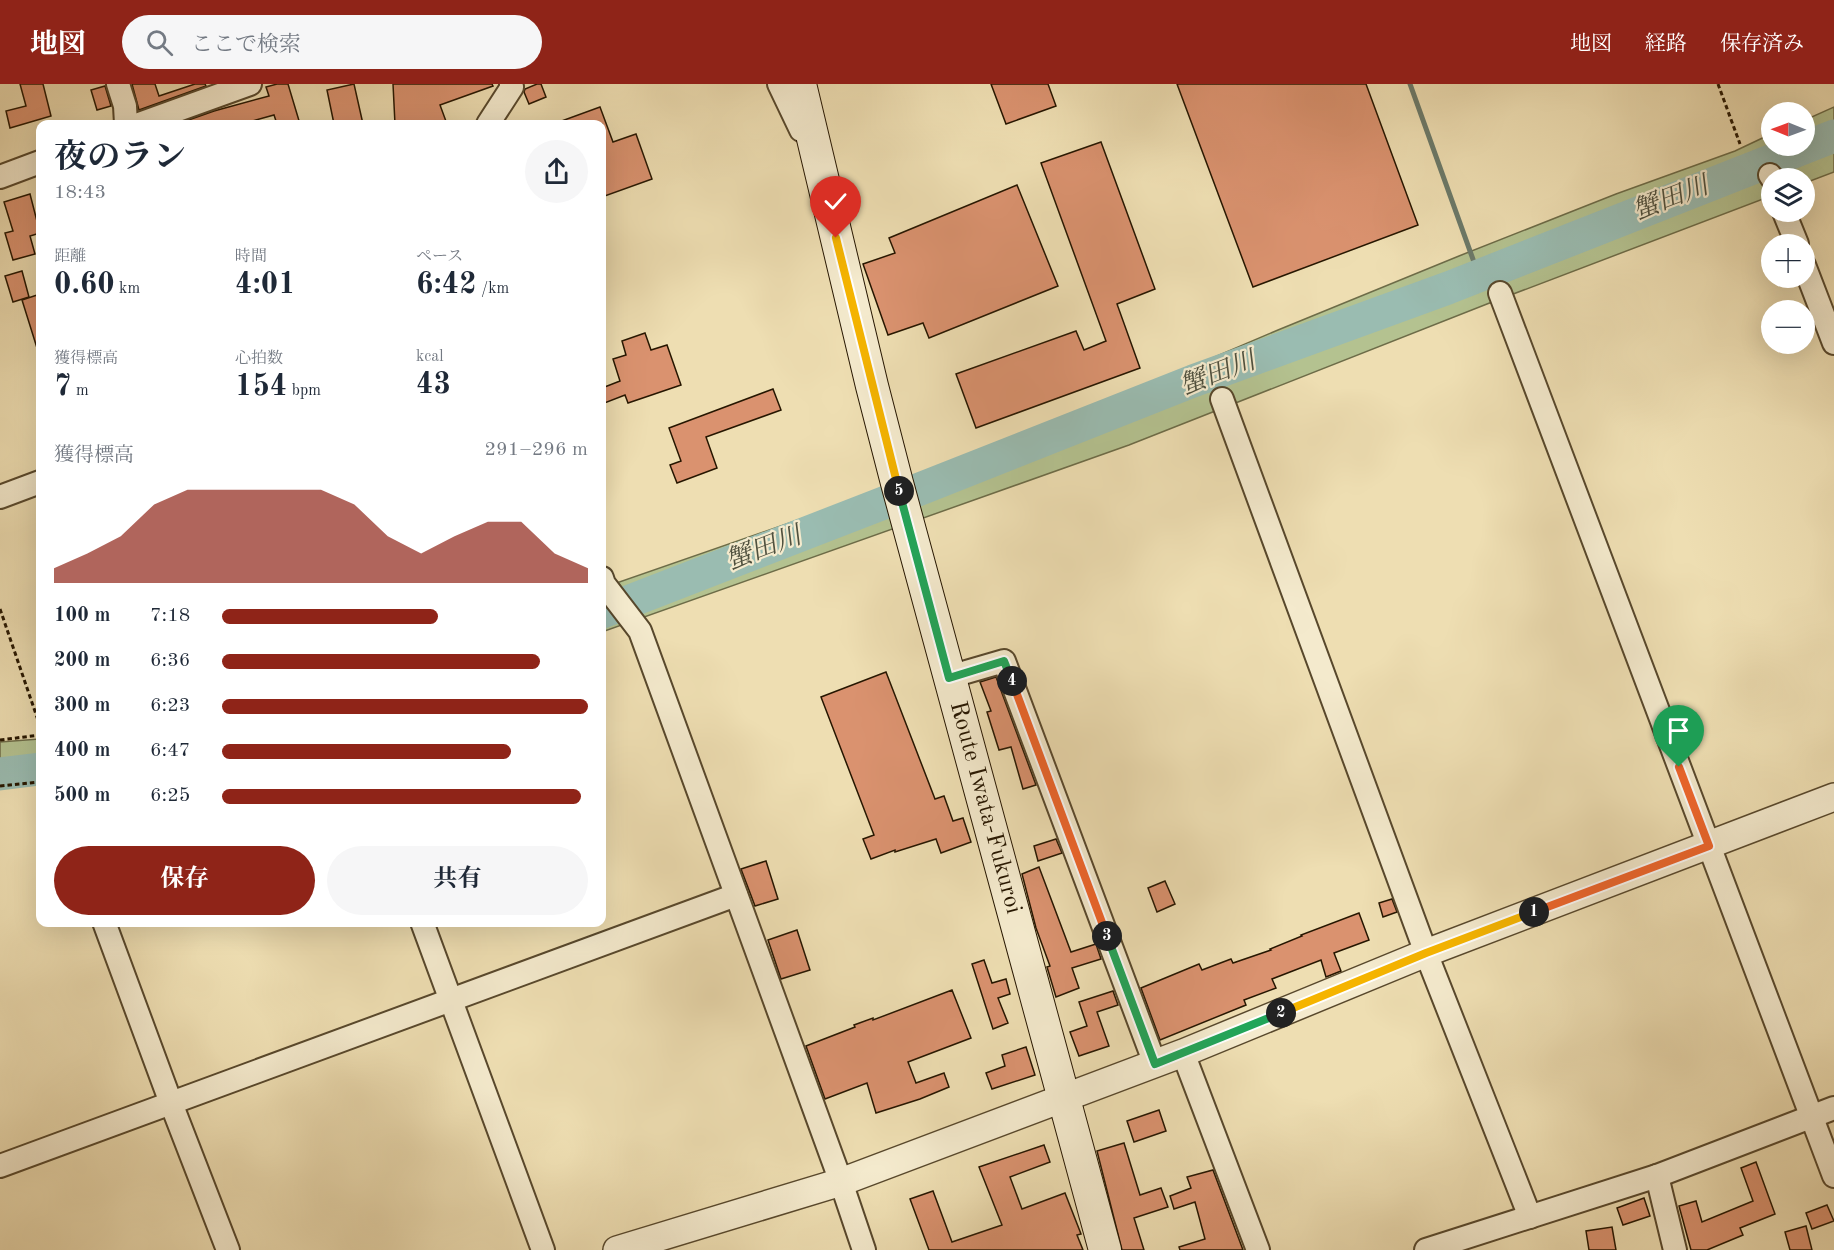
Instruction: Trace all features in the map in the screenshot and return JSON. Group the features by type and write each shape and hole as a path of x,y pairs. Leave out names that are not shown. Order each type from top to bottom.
{"main road":[{"name":"Route Iwata-Fukuroi","path":"800,84 897,483 1105,1250"}],"street":[{"path":"118,84 125,106 126,120"},
{"path":"152,120 212,91 250,84"},
{"path":"491,120 512,87 511,84"},
{"path":"779,84 818,164"},
{"path":"0,177 36,164"},
{"path":"1813,288 1834,343"},
{"path":"1500,293 1834,1176"},
{"path":"1222,399 1426,953 1530,1216"},
{"path":"0,497 36,484"},
{"path":"606,587 640,631 864,1250"},
{"path":"949,678 1004,661 1155,1064"},
{"path":"617,1250 841,1182 1155,1064 1426,953 1834,797"},
{"path":"0,1166 736,895"},
{"path":"106,927 228,1250"},
{"path":"424,927 543,1250"},
{"path":"1183,1053 1258,1250"},
{"path":"1426,1250 1462,1244 1530,1216 1657,1176 1834,1108"},
{"path":"1657,1176 1675,1250"}],"path":[{"path":"1718,84 1740,144"},
{"path":"0,609 36,714"},
{"path":"0,740 36,736"},
{"path":"0,786 36,782"}],"green space":[{"path":"1834,107 1834,172 1815,179 1815,168 1761,168 1761,200 1487,304 1129,445 606,631 606,587 982,456 1459,256 1616,194 1735,151 1761,139 1761,156 1815,156 1815,116"},
{"path":"36,739 36,781 0,785 0,742"}],"building":[{"path":"20,84 43,84 51,116 10,128 6,111 26,106"},
{"path":"132,84 155,84 159,96 195,84 206,86 139,110"},
{"path":"288,84 299,120 276,120 274,115 256,120 188,120 269,96 266,87"},
{"path":"354,84 362,120 333,120 327,90"},
{"path":"393,84 492,84 493,86 440,105 446,120 395,120"},
{"path":"541,84 546,97 529,104 525,89"},
{"path":"991,84 1048,84 1056,106 1006,124"},
{"path":"1177,84 1366,84 1418,225 1253,287"},
{"path":"105,86 111,106 97,110 91,90"},
{"path":"600,107 605,120 564,120"},
{"path":"606,123 613,142 636,134 652,179 606,196"},
{"path":"1101,142 1155,289 1117,304 1140,368 976,428 956,374 1076,331 1084,350 1106,341 1041,163"},
{"path":"1017,185 1058,286 929,338 923,323 888,335 863,264 895,253 889,238"},
{"path":"30,194 36,217 36,234 30,236 35,254 13,260 5,233 13,231 4,202"},
{"path":"22,271 29,297 13,302 5,276"},
{"path":"36,295 36,345 22,300"},
{"path":"645,333 651,350 667,345 681,385 628,403 625,395 606,402 606,386 620,381 613,359 626,355 622,341"},
{"path":"773,389 781,410 706,437 717,468 677,483 670,465 681,461 669,428"},
{"path":"886,672 935,799 944,796 953,821 963,818 971,842 941,853 936,839 871,859 863,839 874,835 821,697"},
{"path":"996,677 1036,785 1023,789 1011,747 999,750 987,712 991,711 980,682"},
{"path":"1056,839 1062,853 1038,861 1034,846"},
{"path":"766,861 778,899 755,906 741,869"},
{"path":"1039,867 1071,952 1096,944 1101,959 1072,968 1079,988 1056,997 1047,967 1050,966 1036,928 1022,874"},
{"path":"1165,881 1175,904 1157,912 1148,888"},
{"path":"1392,899 1397,912 1383,917 1379,903"},
{"path":"1359,913 1369,940 1334,953 1341,971 1326,977 1321,960 1272,979 1276,988 1244,1000 1246,1005 1160,1040 1141,988 1199,964 1202,970 1231,959 1233,963 1271,950 1301,935"},
{"path":"797,930 810,970 781,979 768,940"},
{"path":"984,960 992,983 1006,979 1010,994 998,998 1008,1023 993,1029 972,964"},
{"path":"952,990 971,1038 908,1062 916,1083 944,1073 949,1087 876,1113 867,1083 825,1099 806,1046 855,1027 854,1025"},
{"path":"1113,991 1118,1005 1097,1012 1109,1046 1079,1056 1070,1032 1087,1026 1079,1002"},
{"path":"1026,1047 1035,1075 992,1089 986,1073 1005,1066 1002,1055"},
{"path":"1159,1110 1166,1131 1134,1142 1127,1121"},
{"path":"1124,1143 1140,1195 1161,1188 1168,1207 1134,1218 1144,1250 1122,1250 1097,1151"},
{"path":"1044,1145 1050,1162 1010,1177 1022,1209 1065,1193 1081,1234 1077,1235 1083,1250 929,1250 910,1199 933,1191 952,1242 1002,1225 979,1167"},
{"path":"1756,1162 1775,1214 1740,1228 1743,1235 1707,1250 1691,1250 1679,1206 1696,1201 1702,1222 1753,1201 1741,1168"},
{"path":"1213,1170 1243,1250 1180,1250 1179,1247 1205,1239 1195,1202 1174,1209 1170,1196 1191,1188 1187,1177"},
{"path":"1644,1198 1650,1216 1623,1225 1617,1208"},
{"path":"1827,1205 1834,1221 1812,1229 1806,1213"},
{"path":"1806,1226 1812,1250 1790,1250 1785,1232"},
{"path":"1612,1227 1616,1250 1589,1250 1586,1231"}],"waterway":[{"path":"1410,84 1479,276"},
{"name":"蟹田川","path":"606,610 1193,381 1448,288 1834,136"},
{"name":"蟹田川","path":"0,774 36,770"}],"route":[{"path":"836,238 872,386 949,678 1004,661 1155,1064 1426,953 1709,846 1679,767"}]}
